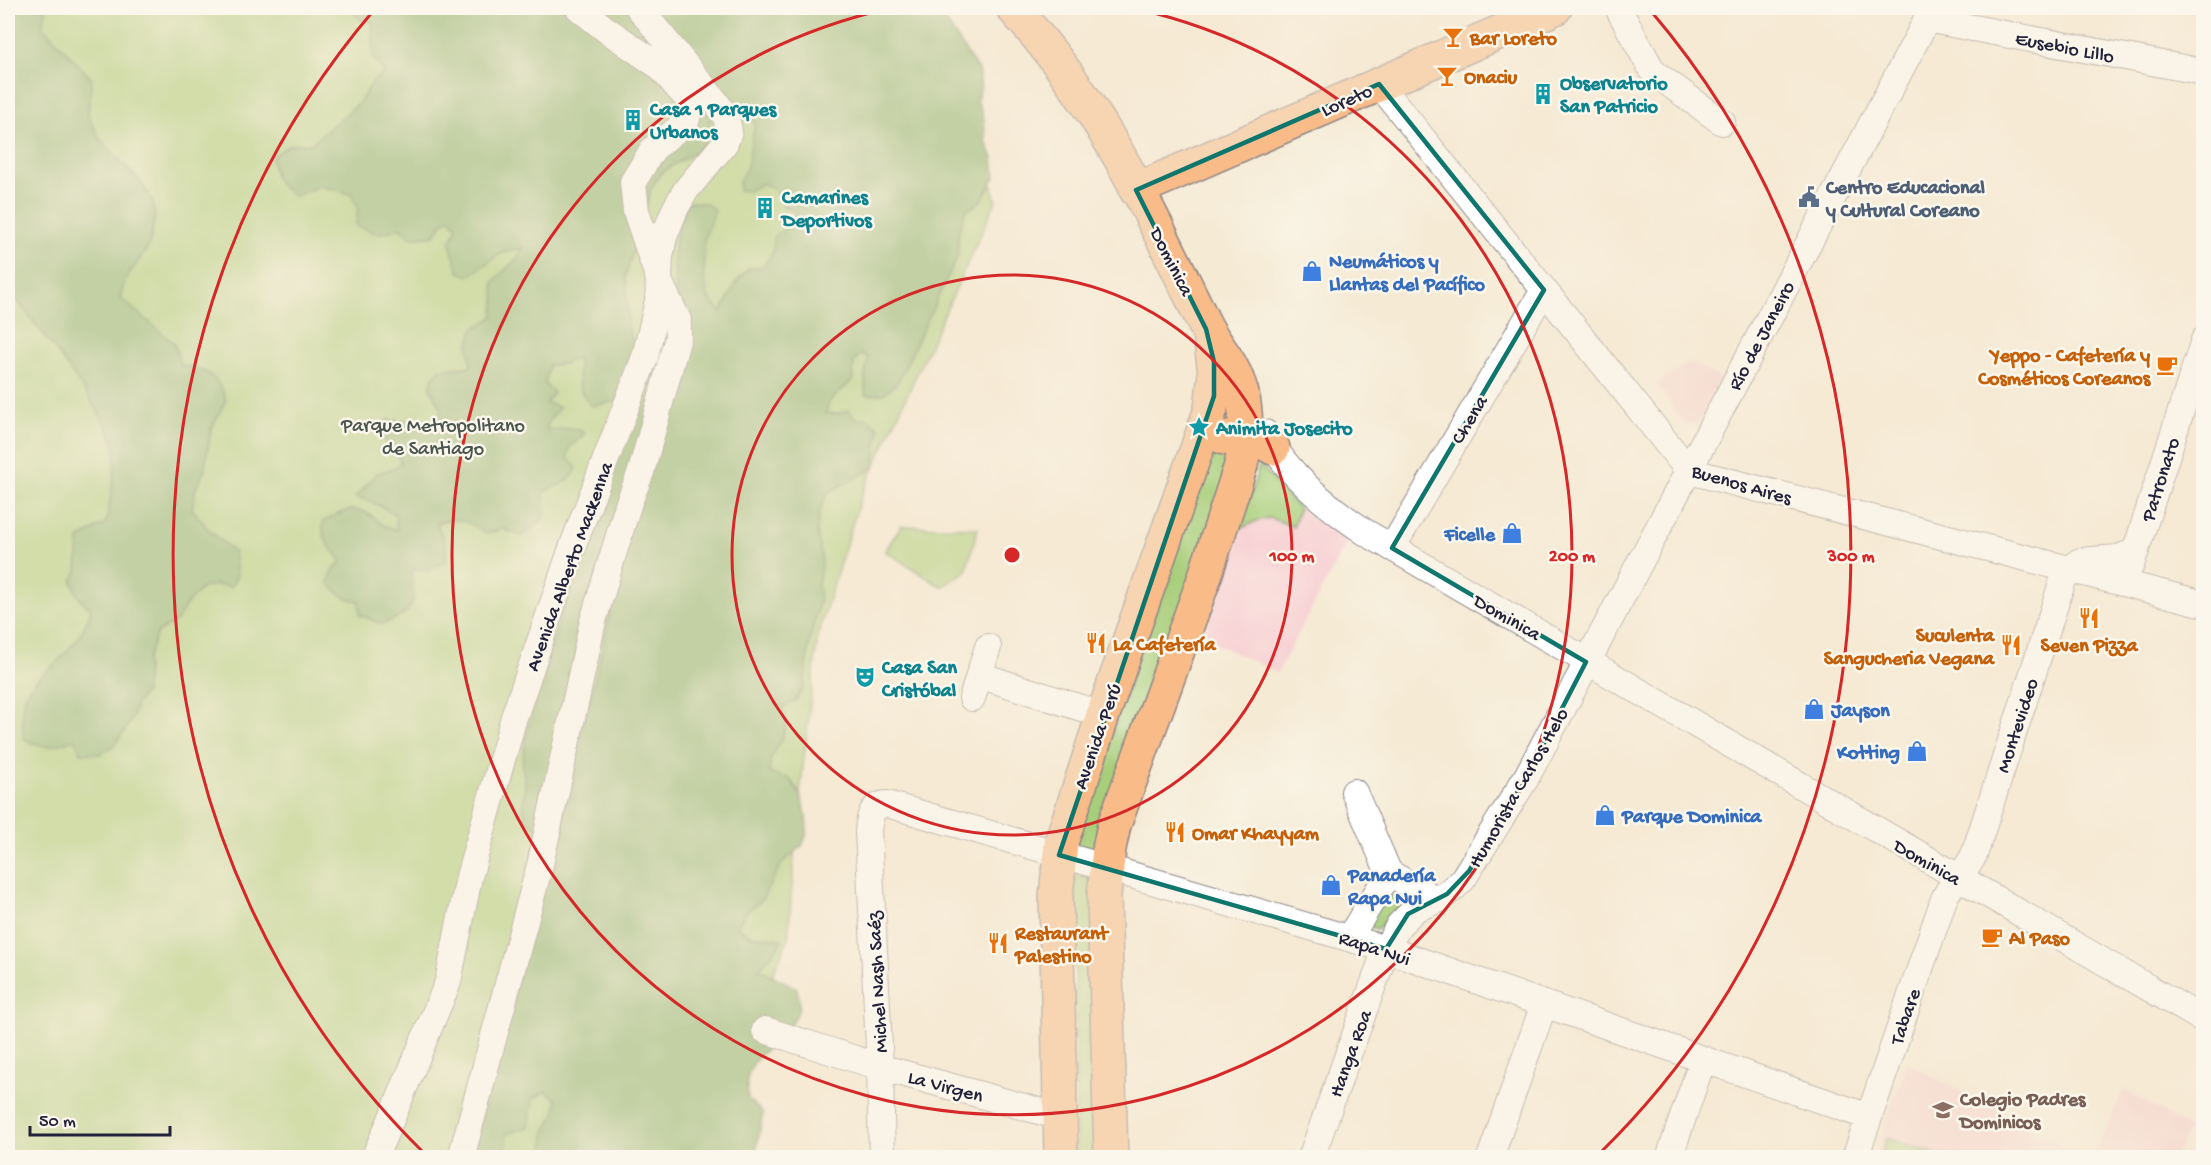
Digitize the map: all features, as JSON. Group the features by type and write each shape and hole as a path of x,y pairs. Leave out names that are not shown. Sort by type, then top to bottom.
{"main road":[{"name":"Dominica","path":"1013,8 1044,43 1080,93 1136,190 1206,329 1225,354 1240,385 1244,403 1259,442"},
{"name":"Loreto","path":"1136,190 1555,8"},
{"name":"Avenida Perú","path":"1061,1158 1056,897 1059,855 1069,816 1177,509 1214,396 1214,362 1206,329"},
{"path":"1191,462 1208,445 1218,440 1259,442"},
{"path":"1111,1158 1104,895 1106,868 1114,825 1203,582 1241,465 1259,442"}],"street":[{"path":"461,1158 540,865 593,621 629,502 641,472 678,337 678,320 660,283 636,211 633,182 653,149 686,122 691,103 659,66 579,8"},
{"name":"Avenida Alberto Mackenna","path":"374,1158 449,977 469,877 514,717 572,548 645,357 655,320 660,283 660,257 664,237 672,215 686,190 725,143 729,130 726,117 717,102 639,8"},
{"path":"1618,8 1653,72 1722,122"},
{"name":"Eusebio Lillo","path":"1929,13 2204,72"},
{"name":"Río de Janeiro","path":"1586,662 1689,471 1929,13"},
{"name":"Buenos Aires","path":"1379,84 1689,471 2204,604"},
{"name":"Chena","path":"1392,548 1544,290"},
{"name":"Patronato","path":"2126,584 2204,340"},
{"name":"Dominica","path":"1259,442 1326,504 1365,532 2204,1020"},
{"path":"2070,569 2080,561 2118,558 2136,551"},
{"name":"Montevideo","path":"1958,878 1974,855 2063,580 2070,569"},
{"path":"988,647 976,686 1103,716"},
{"name":"Humorista Carlos Helo","path":"1386,950 1408,914 1438,900 1455,887 1469,871 1526,778 1586,662"},
{"path":"1354,792 1389,873 1438,900"},
{"name":"Rapa Nui","path":"874,807 887,804 1349,938 1869,1117"},
{"name":"Michel Nash Saéz","path":"874,807 870,815 868,830 880,1067 882,1158"},
{"path":"1349,938 1389,873"},
{"name":"Tabare","path":"1855,1158 1944,899 1947,891 1958,878"},
{"name":"Hanga Roa","path":"1311,1158 1386,950"},
{"path":"1490,1158 1544,1004"},
{"name":"La Virgen","path":"765,1030 880,1067 1060,1117"},
{"path":"1669,1158 1703,1059"}],"highlighted area":[{"path":"1379,84 1544,290 1392,548 1586,662 1526,778 1469,871 1447,894 1408,914 1386,949 1059,855 1214,396 1214,362 1206,329 1136,190"}],"shaded area":[{"path":"1690,362 1721,378 1698,424 1683,423 1656,383"},
{"path":"1260,464 1297,507 1347,542 1277,673 1202,637 1242,525"},
{"name":"Colegio Padres Dominicos","path":"1907,1062 2084,1157 1873,1158"},
{"name":"Colegio Padres Dominicos","path":"2124,1089 2189,1128 2175,1157 2093,1157"}],"green space":[{"name":"Parque Metropolitano de Santiago","path":"8,8 801,8 977,136 996,201 861,496 818,634 796,829 788,939 746,1035 719,1157 8,1157"},
{"path":"8,8 47,8 42,26 92,79 88,114 99,138 141,183 152,199 155,216 149,246 125,280 120,298 174,343 181,365 197,368 215,379 226,400 211,430 204,472 196,488 192,509 209,530 234,552 237,575 231,587 216,585 202,588 186,605 177,621 157,633 147,660 146,691 136,704 126,729 113,746 101,754 81,753 75,739 54,746 44,746 24,739 23,734 23,707 27,692 73,645 85,626 91,610 78,596 72,581 77,571 79,539 106,523 114,477 115,450 101,416 86,393 8,290"},
{"path":"348,8 625,8 689,79 710,114 709,130 702,147 661,173 651,189 626,275 629,331 634,343 617,401 592,406 580,388 578,358 564,364 549,365 545,384 554,393 546,403 560,407 546,429 571,428 585,433 570,447 567,457 577,468 570,479 543,494 545,515 539,524 521,536 503,529 487,534 469,523 457,520 437,524 445,543 447,560 428,571 413,569 412,605 404,614 382,624 360,615 359,601 341,595 328,582 335,568 342,562 325,540 323,522 339,513 357,510 397,530 395,514 372,502 355,497 375,474 392,469 401,463 379,428 388,419 425,424 439,422 441,407 430,388 433,377 440,370 471,366 469,344 473,329 493,317 495,302 493,282 517,258 523,248 500,254 469,276 459,272 450,244 457,227 450,218 442,223 435,235 412,238 400,228 378,234 356,226 358,207 351,194 320,186 295,196 277,181 273,171 272,157 288,145 312,143 359,103 373,81 385,73 373,58 373,22 362,21"},
{"path":"652,8 937,8 978,70 981,87 977,99 984,119 986,142 993,158 995,177 981,201 965,212 958,234 958,255 898,382 884,394 865,395 868,357 861,354 854,362 853,380 829,402 826,413 837,414 848,410 857,419 866,418 879,428 874,468 827,493 819,513 817,531 822,561 818,585 820,600 810,638 804,687 796,700 782,708 787,722 781,741 771,758 769,773 790,779 800,794 806,814 807,833 802,846 782,863 761,901 747,911 737,927 750,935 783,939 759,969 797,988 799,1000 795,1018 788,1028 763,1052 750,1069 747,1080 748,1099 763,1113 755,1157 544,1157 545,1131 555,1114 557,1100 546,1091 533,1099 529,1127 506,1134 507,1146 499,1157 471,1158 592,691 618,578 676,287 675,244 682,214 687,202 705,203 715,210 704,240 704,278 708,297 721,312 736,283 749,268 763,267 773,252 774,237 792,223 796,211 784,207 775,190 763,183 748,191 739,190 739,181 747,167 755,123 730,99"},
{"path":"659,327 670,341 541,831 526,820 523,805 525,783 522,766 526,736 536,695 569,591 598,518"},
{"path":"1223,445 1240,445 1101,861 1072,851 1207,456"},
{"path":"1260,464 1299,509 1293,527 1266,518 1240,529"},
{"path":"901,526 978,528 966,571 942,587 885,551"},
{"path":"1075,872 1101,881 1105,1157 1076,1157"},
{"path":"1383,881 1414,894 1377,929 1367,926"},
{"path":"1886,1138 1942,1156 1880,1157"}],"place":[{"name":"Bar Loreto","path":"1453,37"},
{"name":"Onaciu","path":"1447,76"},
{"name":"Observatorio San Patricio","path":"1543,94"},
{"name":"Casa 1 Parques Urbanos","path":"633,120"},
{"name":"Centro Educacional y Cultural Coreano","path":"1809,197"},
{"name":"Camarines Deportivos","path":"765,208"},
{"name":"Neumáticos y Llantas del Pacífico","path":"1312,271"},
{"name":"Yeppo - Cafetería y Cosméticos Coreanos","path":"2167,365"},
{"name":"Animita Josecito","path":"1199,427"},
{"name":"Ficelle","path":"1512,533"},
{"name":"Seven Pizza","path":"2089,618"},
{"name":"La Cafetería","path":"1096,643"},
{"name":"Suculenta Sangucheria Vegana","path":"2011,645"},
{"name":"Casa San Cristóbal","path":"865,677"},
{"name":"Jayson","path":"1814,709"},
{"name":"Kotting","path":"1917,751"},
{"name":"Parque Dominica","path":"1605,815"},
{"name":"Omar Khayyam","path":"1175,832"},
{"name":"Panadería Rapa Nui","path":"1331,885"},
{"name":"Al Paso","path":"1992,937"},
{"name":"Restaurant Palestino","path":"998,943"},
{"name":"Colegio Padres Dominicos","path":"1943,1110"}]}
